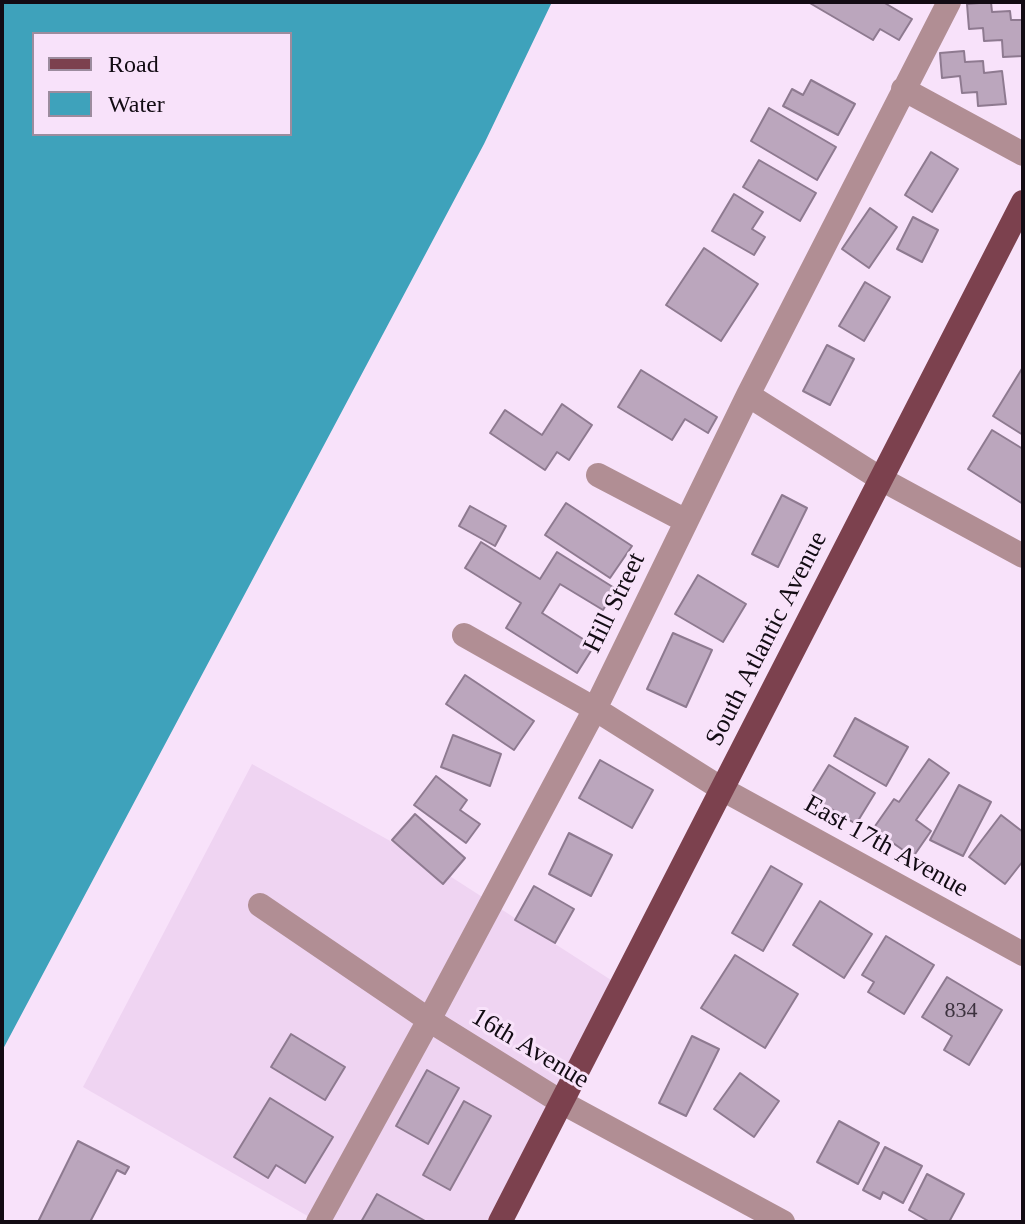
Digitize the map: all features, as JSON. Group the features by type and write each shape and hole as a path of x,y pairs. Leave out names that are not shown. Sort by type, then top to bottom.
{"main road":[{"name":"South Atlantic Avenue","path":"500,1222 1023,202"}],"street":[{"name":"Hill Street","path":"318,1222 595,709 748,395 949,2"},
{"path":"903,89 1023,154"},
{"path":"748,395 881,479 1023,556"},
{"path":"598,475 686,521"},
{"name":"East 17th Avenue","path":"464,635 595,709 722,789 1023,954"},
{"name":"16th Avenue","path":"260,905 429,1020 561,1102 783,1222"}],"shaded area":[{"path":"252,764 428,862 611,980 487,1222 318,1222 83,1087"}],"water":[{"path":"2,2 552,2 484,144 2,1051"}],"building":[{"path":"808,2 883,2 912,19 899,40 880,29 873,40"},
{"path":"991,2 992,12 1010,11 1011,20 1023,20 1023,56 1003,57 1002,40 984,41 983,28 969,29 967,4"},
{"path":"964,51 965,62 983,61 984,73 1002,71 1006,104 978,106 977,92 962,93 960,76 942,78 940,53"},
{"path":"811,80 855,104 838,135 783,106 792,89 803,95"},
{"path":"769,108 836,147 817,180 751,141"},
{"path":"931,152 958,169 932,212 905,195"},
{"path":"759,160 816,193 800,221 743,187"},
{"path":"734,194 763,212 752,229 765,237 754,255 712,231"},
{"path":"870,208 897,227 869,268 842,249"},
{"path":"913,217 938,230 922,262 897,249"},
{"path":"704,248 758,284 721,341 666,305"},
{"path":"865,282 890,297 864,341 839,326"},
{"path":"827,345 854,359 830,405 803,391"},
{"path":"1023,367 1023,435 993,416"},
{"path":"641,370 717,417 708,433 685,419 672,440 618,407"},
{"path":"562,404 592,425 569,460 557,452 545,470 490,433 505,410 542,435"},
{"path":"992,430 1023,449 1023,504 968,469"},
{"path":"782,495 807,508 778,567 752,554"},
{"path":"566,503 632,546 610,578 545,535"},
{"path":"470,506 506,526 495,546 459,526"},
{"path":"481,542 540,579 557,552 616,589 603,610 560,584 542,613 594,646 577,673 506,628 521,603 465,568"},
{"path":"698,575 746,604 723,642 675,614"},
{"path":"673,633 712,650 686,707 647,689"},
{"path":"465,675 534,721 514,750 446,704"},
{"path":"855,718 908,747 886,786 834,756"},
{"path":"453,735 501,754 490,786 441,767"},
{"path":"929,759 949,773 916,820 931,831 913,857 873,829 894,799 899,802"},
{"path":"600,760 653,790 632,828 579,798"},
{"path":"829,765 875,793 856,824 810,796"},
{"path":"436,776 467,800 460,810 480,824 466,843 414,805"},
{"path":"959,785 991,802 963,856 930,840"},
{"path":"415,814 465,858 443,884 392,840"},
{"path":"1001,815 1023,832 1023,861 1005,884 969,857"},
{"path":"569,833 612,855 591,896 549,874"},
{"path":"771,866 802,884 763,951 732,933"},
{"path":"534,886 574,909 555,943 515,920"},
{"path":"820,901 872,934 844,978 793,945"},
{"path":"886,936 934,965 904,1014 868,992 874,982 862,975"},
{"path":"735,955 798,994 765,1048 701,1008"},
{"path":"947,977 1002,1010 969,1065 944,1050 952,1036 922,1017"},
{"path":"291,1034 345,1067 325,1100 271,1067"},
{"path":"692,1036 719,1049 686,1116 659,1103"},
{"path":"427,1070 459,1088 428,1144 396,1126"},
{"path":"740,1073 779,1101 754,1137 714,1109"},
{"path":"270,1098 333,1137 305,1183 276,1165 268,1178 234,1157"},
{"path":"464,1101 491,1116 450,1190 423,1175"},
{"path":"839,1121 879,1143 858,1184 817,1162"},
{"path":"78,1141 129,1167 125,1174 117,1170 90,1222 38,1222"},
{"path":"885,1147 922,1166 903,1203 883,1192 880,1199 863,1190"},
{"path":"927,1174 964,1194 949,1222 930,1222 909,1210"},
{"path":"377,1194 427,1222 361,1222"}]}
